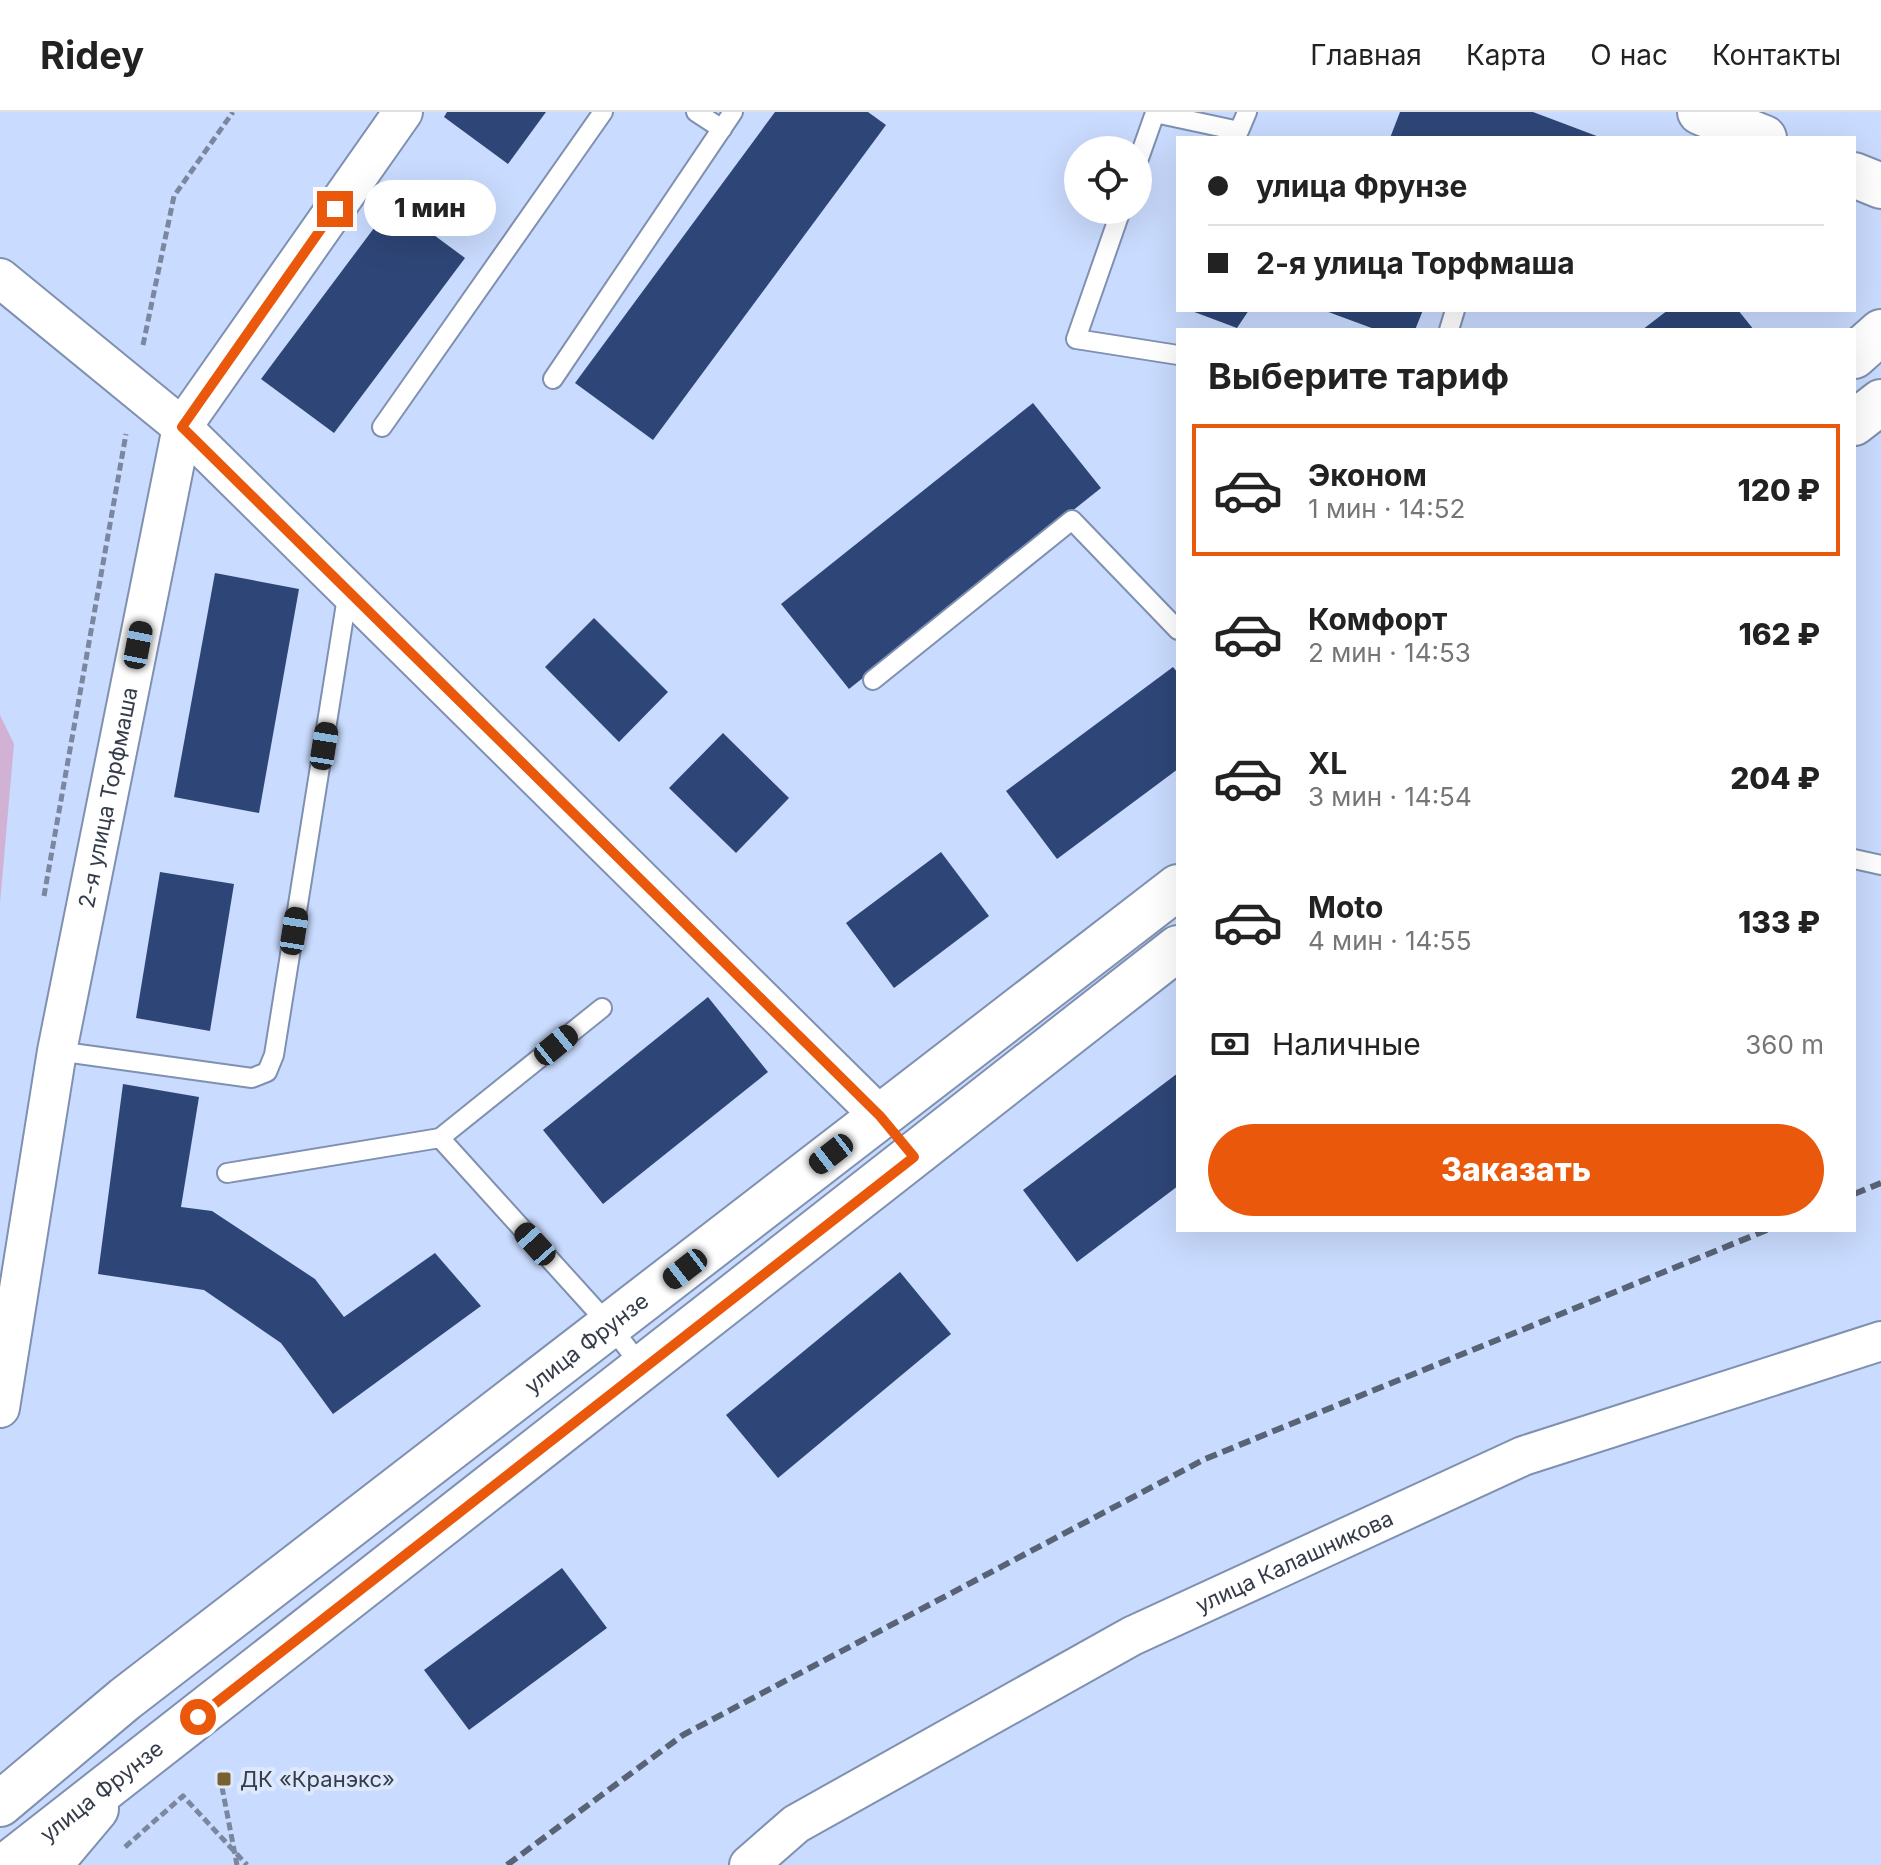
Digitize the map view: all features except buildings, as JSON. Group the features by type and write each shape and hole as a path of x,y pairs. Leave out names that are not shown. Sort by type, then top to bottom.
{"main road":[{"path":"1700,112 1759,136"},
{"path":"1856,176 1881,186"},
{"path":"1856,354 1881,332"},
{"path":"1856,421 1881,402"},
{"name":"улица Фрунзе","path":"0,1804 108,1713 1176,889"},
{"name":"улица Фрунзе","path":"7,1865 78,1806 148,1756 1176,950"},
{"path":"880,1116 914,1157"},
{"path":"0,1812 108,1713"},
{"path":"49,1865 148,1756"}],"street":[{"name":"2-я улица Торфмаша","path":"0,1408 57,1051 182,427 403,112"},
{"path":"0,278 182,427 880,1116"},
{"name":"улица Калашникова","path":"749,1865 796,1824 1161,1623 1523,1456 1881,1341"}],"lane":[{"path":"382,427 603,112"},
{"path":"696,112 722,129"},
{"path":"553,379 733,112"},
{"path":"1146,136 1153,113 1239,131 1247,112"},
{"path":"1116,224 1076,339 1176,355"},
{"path":"873,680 1072,520 1176,628"},
{"path":"57,1051 252,1078 267,1072 277,1040 348,591"},
{"path":"1856,859 1881,865"},
{"path":"227,1173 440,1138 602,1008"},
{"path":"440,1138 611,1327 643,1368"}],"path":[{"path":"42,906 135,388 174,196 233,112"},
{"path":"222,1787 237,1865"},
{"path":"118,1853 183,1796 247,1865"}],"shaded area":[{"path":"0,715 14,744 0,903"}],"railway":[{"path":"1856,1193 1881,1183"},
{"path":"507,1865 683,1735 1205,1459 1762,1232"}],"place":[{"name":"ДК «Кранэкс»","path":"224,1779"}],"route":[{"path":"198,1717 914,1157 880,1116 182,427 335,209"}]}
